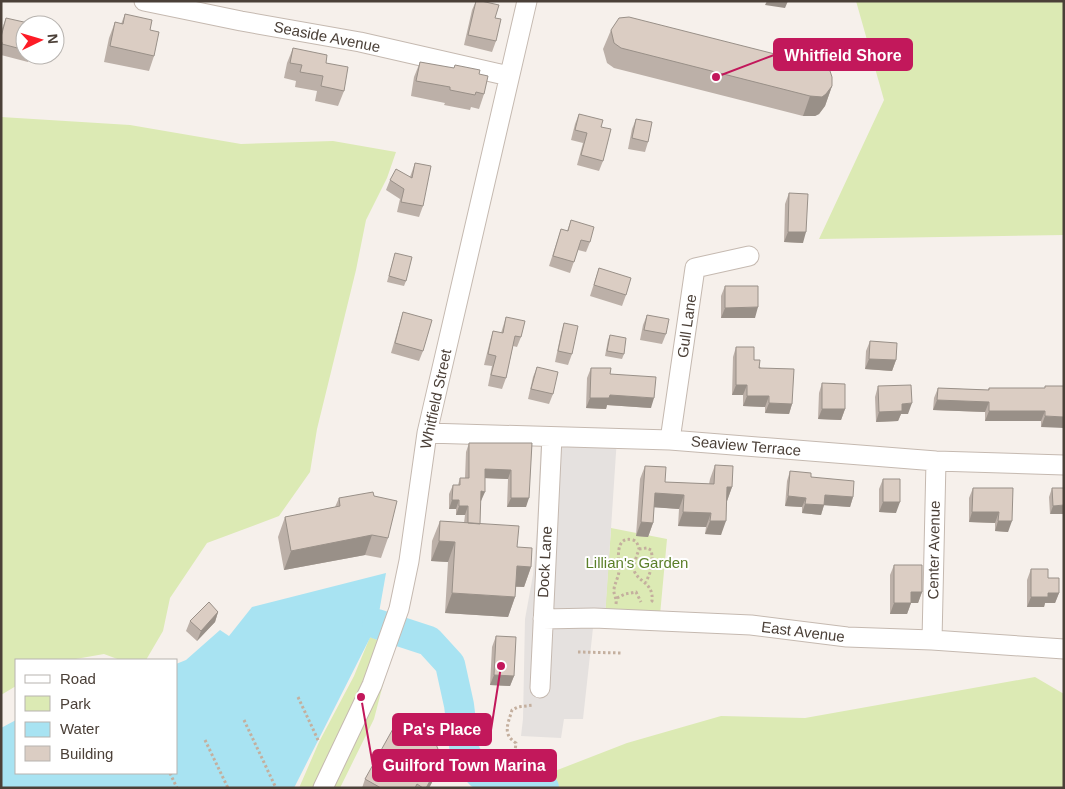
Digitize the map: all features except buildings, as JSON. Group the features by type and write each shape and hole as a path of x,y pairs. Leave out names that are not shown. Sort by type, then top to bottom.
{"street":[{"name":"Seaside Avenue","path":"144,1 241,21 360,42 509,76"},
{"name":"Whitfield Street","path":"323,788 372,685 399,609 409,561 427,433 527,1"},
{"name":"Gull Lane","path":"670,440 695,268 750,256"},
{"name":"Seaview Terrace","path":"427,433 670,440 936,461 1064,465"},
{"name":"Dock Lane","path":"540,696 542,618 552,437"},
{"name":"Center Avenue","path":"932,640 936,461"},
{"name":"East Avenue","path":"542,618 594,618 751,625 847,637 932,640 1064,649"}],"path":[{"path":"633,540 640,549 633,567 638,578 646,582 653,596 652,601 645,606 636,592 625,594 619,598 614,594 619,573 619,548 622,542 633,540"},
{"path":"640,549 647,548 651,550 652,555 652,566 646,582"},
{"path":"578,652 621,653"},
{"path":"513,768 516,743 507,734 512,710 540,696"},
{"path":"298,698 319,742"},
{"path":"244,720 276,788"},
{"path":"205,740 228,788"},
{"path":"171,774 178,788"}],"green space":[{"path":"856,1 1064,1 1064,235 819,239 884,100"},
{"path":"1,117 130,125 241,144 333,141 396,152 387,178 366,220 356,270 317,429 310,472 279,516 207,543 170,598 163,631 147,659 117,659 104,654 76,659 15,659 15,687 1,695"},
{"name":"Lillian's Garden","path":"611,528 667,539 660,615 605,612"},
{"path":"370,637 393,646 374,719 340,788 299,788 319,742 354,676"},
{"path":"1035,677 1064,694 1064,788 511,788 627,743 721,716 805,718"}],"shaded area":[{"path":"541,436 617,438 605,619 594,619 583,719 564,719 561,738 521,736 525,619 533,575"}],"water":[{"path":"386,573 377,624 294,788 1,788 1,728 15,721 15,774 178,774 178,663 186,660 220,630 229,636 252,607"}],"waterway":[{"path":"377,624 429,641 450,664 459,705 465,753 480,774 514,785 544,788"}],"place":[{"name":"Whitfield Shore","path":"716,77"},
{"name":"Pa's Place","path":"501,666"},
{"name":"Guilford Town Marina","path":"361,697"}]}
